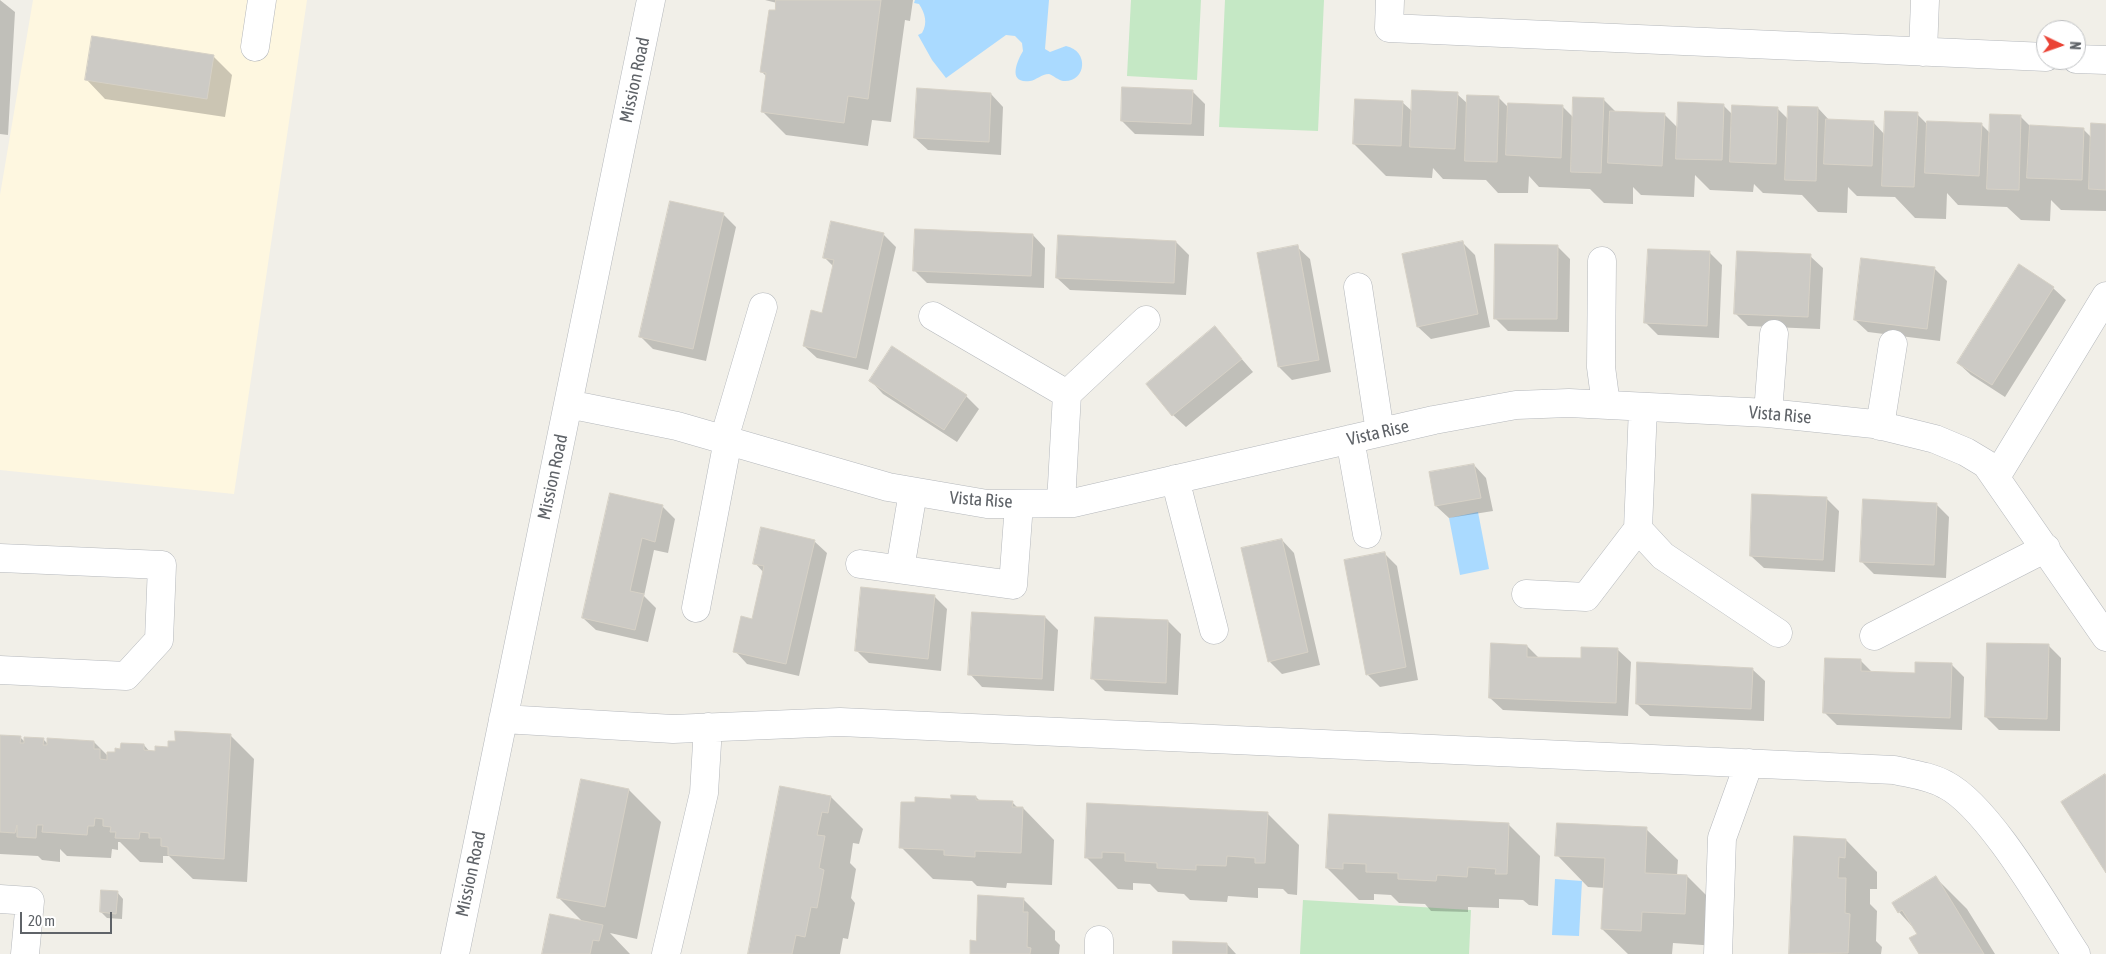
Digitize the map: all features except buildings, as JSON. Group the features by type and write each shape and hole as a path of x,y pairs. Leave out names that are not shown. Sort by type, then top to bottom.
{"street":[{"path":"255,47 262,0"},
{"name":"Mission Road","path":"455,954 652,0"},
{"path":"1390,0 1389,28 2036,57"},
{"path":"1923,52 1925,0"},
{"path":"2086,59 2106,60"},
{"path":"1602,261 1601,368 1606,405"},
{"path":"1358,287 1380,432"},
{"path":"1996,477 2106,296"},
{"path":"696,608 726,440 762,307"},
{"path":"933,316 1067,394"},
{"path":"1061,503 1067,394 1146,320"},
{"path":"1768,413 1774,334"},
{"path":"1880,426 1892,344"},
{"name":"Vista Rise","path":"568,404 677,426 888,487 987,504 1074,503 1380,432 1516,405 1569,403 1768,413 1880,426 1935,439 1966,452 1986,464 2106,637"},
{"path":"1526,594 1586,597 1638,528 1643,407"},
{"path":"1350,439 1367,534"},
{"path":"1175,479 1214,630"},
{"path":"900,570 913,492"},
{"path":"860,564 1013,585 1018,504"},
{"path":"1638,528 1663,556 1778,633"},
{"path":"1874,636 2046,548"},
{"path":"0,558 162,565 158,640 126,676 0,670"},
{"path":"503,719 673,729 840,722 1894,770 1927,777 1947,785 1967,800 1996,834 2076,954"},
{"path":"666,954 704,793 708,727"},
{"path":"1718,954 1722,838 1750,763"},
{"path":"0,899 30,901 26,954"}],"shaded area":[{"path":"33,0 307,0 234,494 0,470 0,195"}],"green space":[{"path":"1131,0 1201,0 1197,80 1127,76"},
{"path":"1225,0 1324,0 1318,131 1219,127"},
{"path":"1303,900 1471,910 1469,954 1300,954"}],"water":[{"path":"915,0 1049,0 1045,49 1050,52 1066,46 1074,49 1082,60 1080,72 1077,77 1063,81 1049,74 1030,81 1018,79 1016,71 1018,60 1023,51 1022,43 1015,36 1006,35 946,78 932,60 918,35 924,29 925,18 919,4 914,3"},
{"path":"1478,512 1489,569 1460,575 1449,518"},
{"path":"1555,879 1582,881 1579,936 1552,935"}]}
